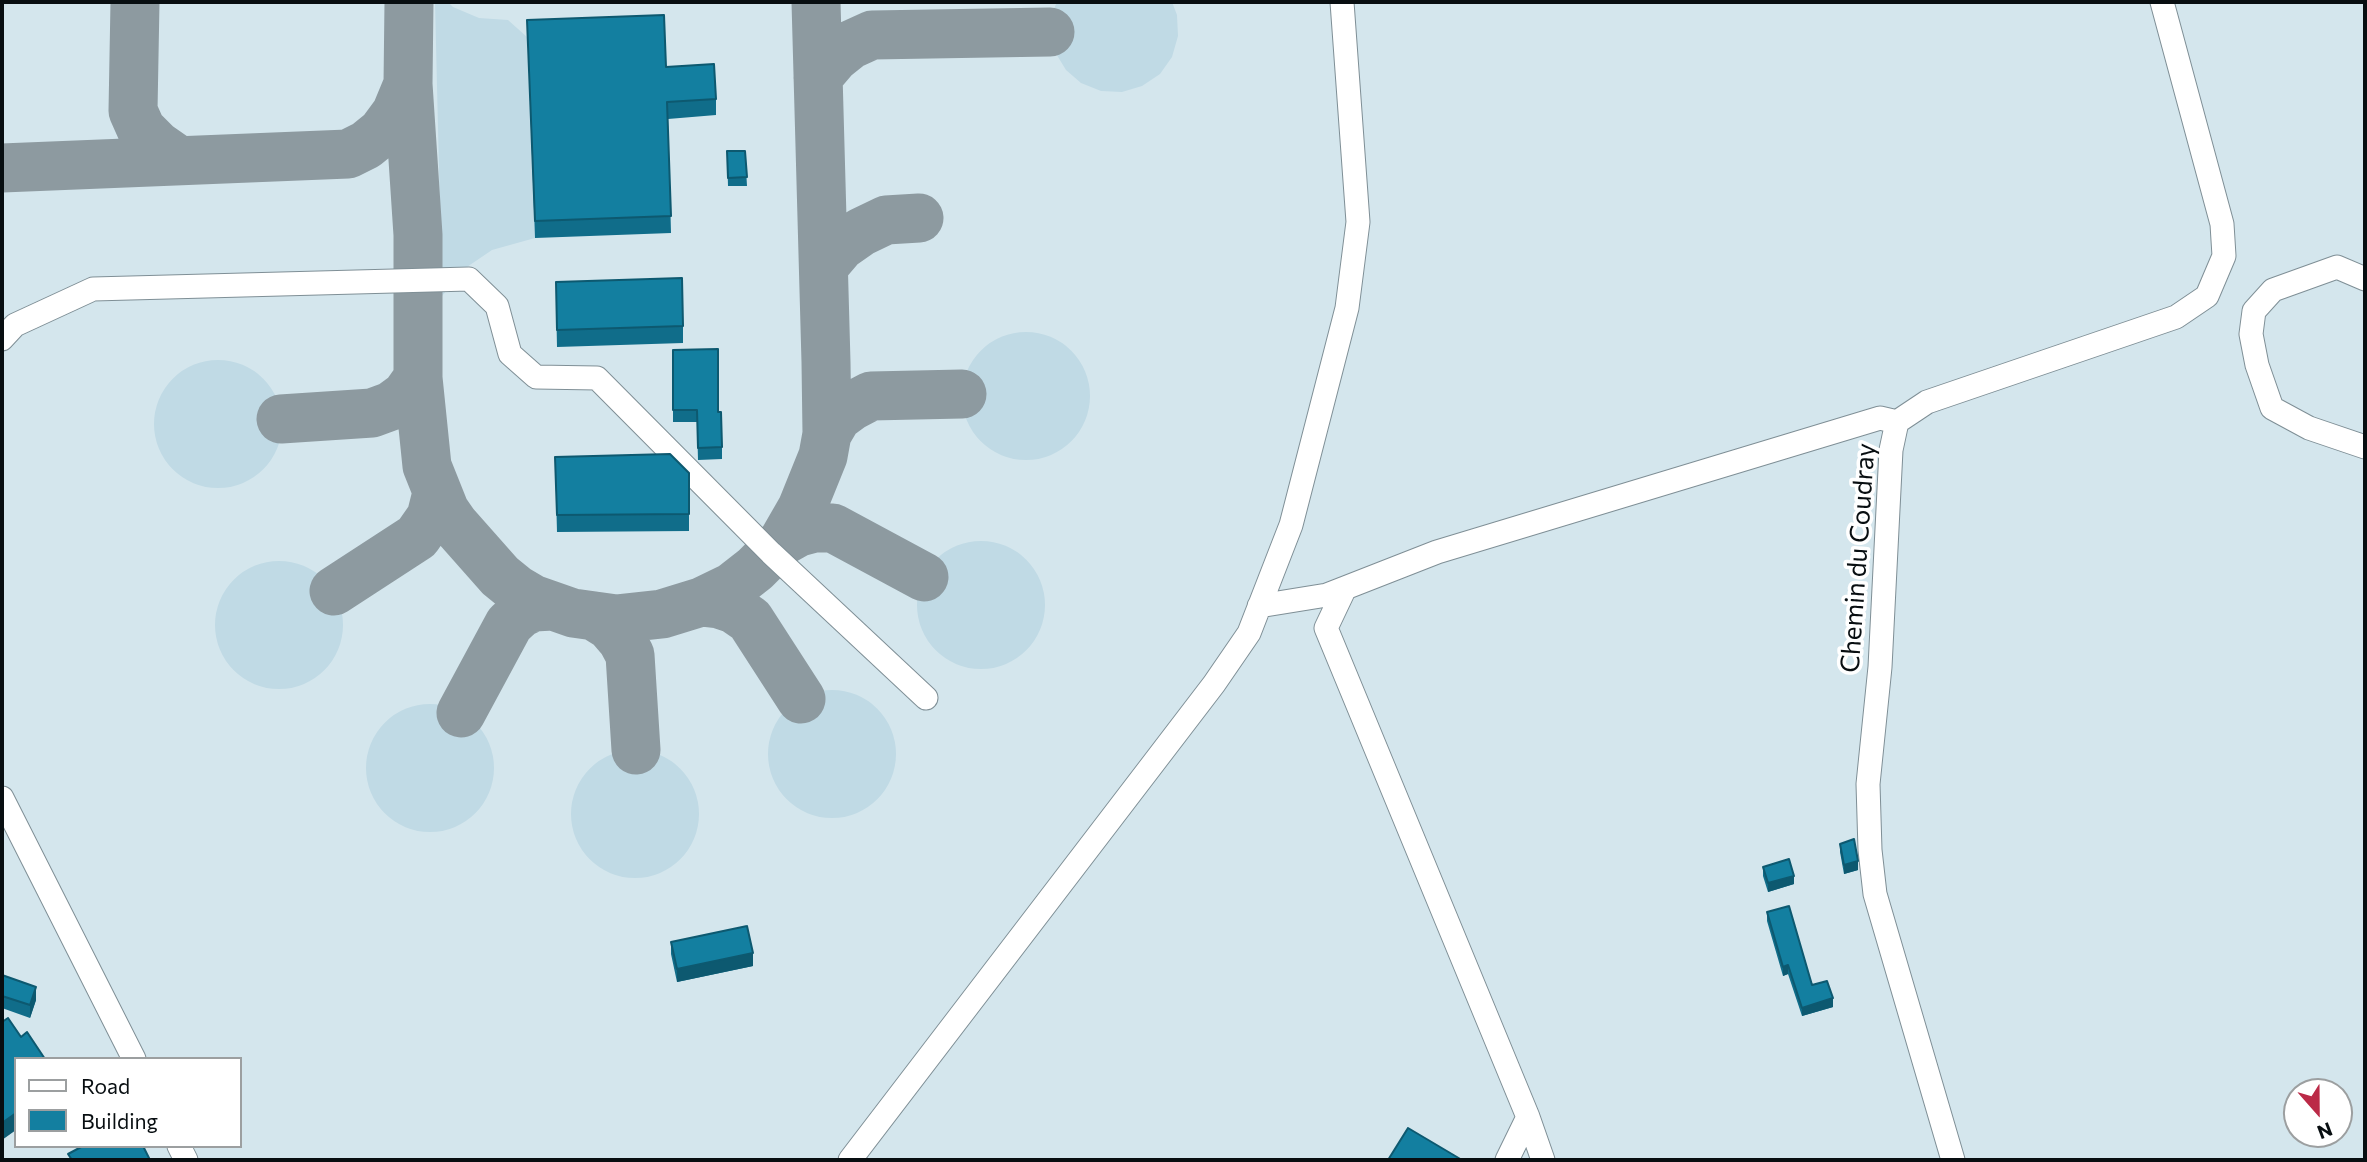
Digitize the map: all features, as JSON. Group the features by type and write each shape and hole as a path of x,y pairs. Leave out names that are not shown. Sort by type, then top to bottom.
{"street":[{"path":"850,1160 1214,684 1249,633 1291,525 1347,308 1358,222 1342,2"},
{"name":"Chemin du Coudray","path":"1953,1160 1875,894 1870,850 1868,784 1880,667 1891,450 1897,422 1927,402 2176,317 2207,296 2224,256 2222,224 2162,2"},
{"path":"2365,279 2337,267 2273,290 2254,311 2251,334 2257,365 2272,408 2309,428 2365,447"},
{"path":"2,339 15,325 93,289 469,279 497,306 510,354 536,377 597,378 771,553 926,698"},
{"path":"1259,606 1327,595 1437,552 1880,418 1897,422"},
{"path":"1345,588 1326,628 1528,1117 1543,1160"},
{"path":"2,799 133,1057"},
{"path":"1507,1160 1528,1117"}],"shaded area":[{"path":"435,2 448,2 453,7 479,18 508,20 527,37 535,238 492,250 464,269 442,296"},
{"path":"1057,2 1172,2 1177,15 1178,36 1172,57 1160,74 1142,86 1122,92 1101,91 1081,83 1066,70 1055,52 1050,32"},
{"path":"1026,332 1050,337 1071,351 1085,372 1090,396 1085,420 1071,441 1050,455 1026,460 1002,455 981,441 967,420 962,396 967,372 981,351 1002,337"},
{"path":"218,360 242,365 263,379 277,400 282,424 277,448 263,469 242,483 218,488 194,483 173,469 159,448 154,424 159,400 173,379 194,365"},
{"path":"981,541 1005,546 1026,560 1040,581 1045,605 1040,629 1026,650 1005,664 981,669 957,664 936,650 922,629 917,605 922,581 936,560 957,546"},
{"path":"279,561 303,566 324,580 338,601 343,625 338,649 324,670 303,684 279,689 255,684 234,670 220,649 215,625 220,601 234,580 255,566"},
{"path":"832,690 856,695 877,709 891,730 896,754 891,778 877,799 856,813 832,818 808,813 787,799 773,778 768,754 773,730 787,709 808,695"},
{"path":"430,704 454,709 475,723 489,744 494,768 489,792 475,813 454,827 430,832 406,827 385,813 371,792 366,768 371,744 385,723 406,709"},
{"path":"635,750 659,755 680,769 694,790 699,814 694,838 680,859 659,873 635,878 611,873 590,859 576,838 571,814 576,790 590,769 611,755"}],"building":[{"path":"664,15 666,67 714,64 716,99 667,102 671,216 535,221 527,20"},
{"path":"727,151 745,151 747,177 728,178"},
{"path":"682,278 683,326 557,330 556,282"},
{"path":"718,349 718,412 721,412 722,447 698,448 697,410 673,410 673,350"},
{"path":"670,454 689,473 689,514 557,515 555,457"},
{"path":"1854,839 1858,861 1844,865 1840,844"},
{"path":"1789,859 1794,876 1768,883 1763,867"},
{"path":"1789,906 1812,985 1827,981 1833,998 1802,1008 1788,965 1783,967 1767,912"},
{"path":"747,926 753,953 677,969 671,942"},
{"path":"2,975 36,987 30,1005 2,996"},
{"path":"8,1018 21,1037 27,1032 44,1057 14,1057 14,1114 2,1123 2,1022"},
{"path":"1408,1128 1462,1160 1388,1160"},
{"path":"79,1148 144,1148 150,1160 72,1160 68,1154"}],"taxiway":[{"path":"135,2 133,111 141,129 157,145 180,161"},
{"path":"409,2 408,84 418,235 418,378 427,466 445,511 454,524 500,576 516,589 533,599 573,613 616,619 662,614 701,602 732,587 755,569 783,541 802,508 823,456 827,434 826,362 816,2"},
{"path":"818,77 835,57 850,45 872,35 1050,32"},
{"path":"2,168 348,154 366,145 382,132 396,113 408,84"},
{"path":"824,266 841,246 861,232 886,220 919,218"},
{"path":"281,419 372,413 391,406 406,395 418,378"},
{"path":"827,434 837,417 871,396 962,394"},
{"path":"334,591 417,537 431,517 437,493"},
{"path":"783,541 799,532 814,528 833,528 924,577"},
{"path":"701,602 734,609 750,620 801,699"},
{"path":"461,713 509,624 521,613 534,607 553,606"},
{"path":"594,616 610,626 630,655 636,750"}]}
